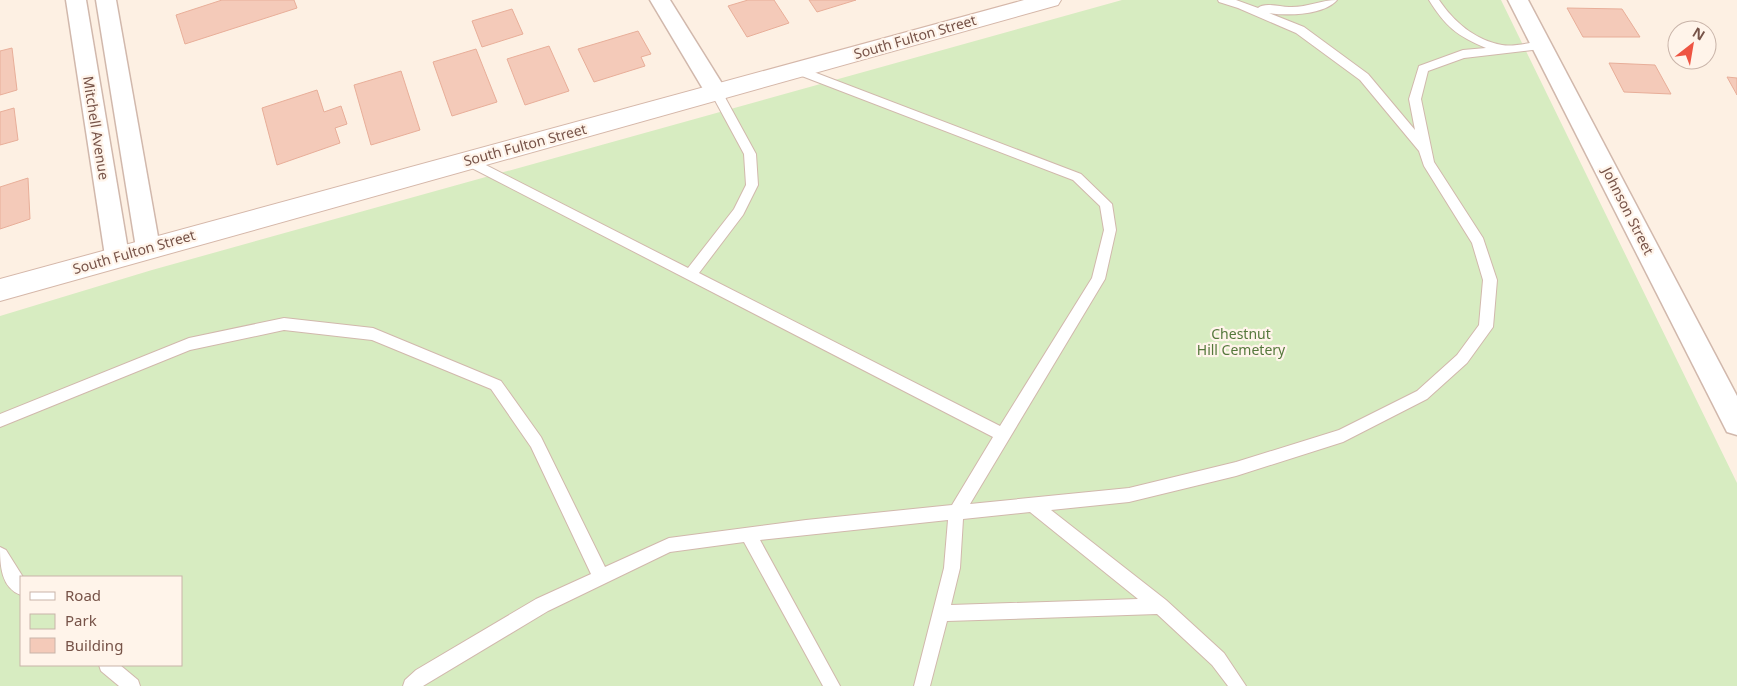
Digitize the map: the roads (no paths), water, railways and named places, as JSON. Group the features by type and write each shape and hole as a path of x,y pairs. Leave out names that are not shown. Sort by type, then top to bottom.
{"street":[{"name":"Mitchell Avenue","path":"76,0 117,256"},
{"path":"106,0 148,248"},
{"path":"660,0 717,93"},
{"name":"South Fulton Street","path":"0,290 117,256 717,93 1050,0"},
{"name":"Johnson Street","path":"1518,0 1737,423"}],"lane":[{"path":"1223,0 1290,12 1317,8 1332,0"},
{"path":"1434,0 1444,18 1460,33 1501,50"},
{"path":"1242,4 1300,30 1364,77 1425,149"},
{"path":"411,686 422,676 542,605 669,545 748,534 1129,495 1236,470 1343,435 1422,395 1462,359 1486,328 1490,280 1478,242 1428,162 1415,99 1423,70 1463,54 1541,45"},
{"path":"798,70 1077,177 1106,204 1110,230 1098,279 956,512 952,568 922,686"},
{"path":"690,275 738,212 752,184 750,154 717,93"},
{"path":"468,161 1003,435"},
{"path":"0,421 189,344 284,324 373,334 496,386 536,442 601,578"},
{"path":"1032,504 1160,606 1218,659 1238,686"},
{"path":"748,534 832,686"},
{"path":"0,555 13,578 20,586"},
{"path":"940,613 1160,606"},
{"path":"108,666 132,686"}],"park label":[{"name":"Chestnut Hill Cemetery","path":"1241,342"}]}
